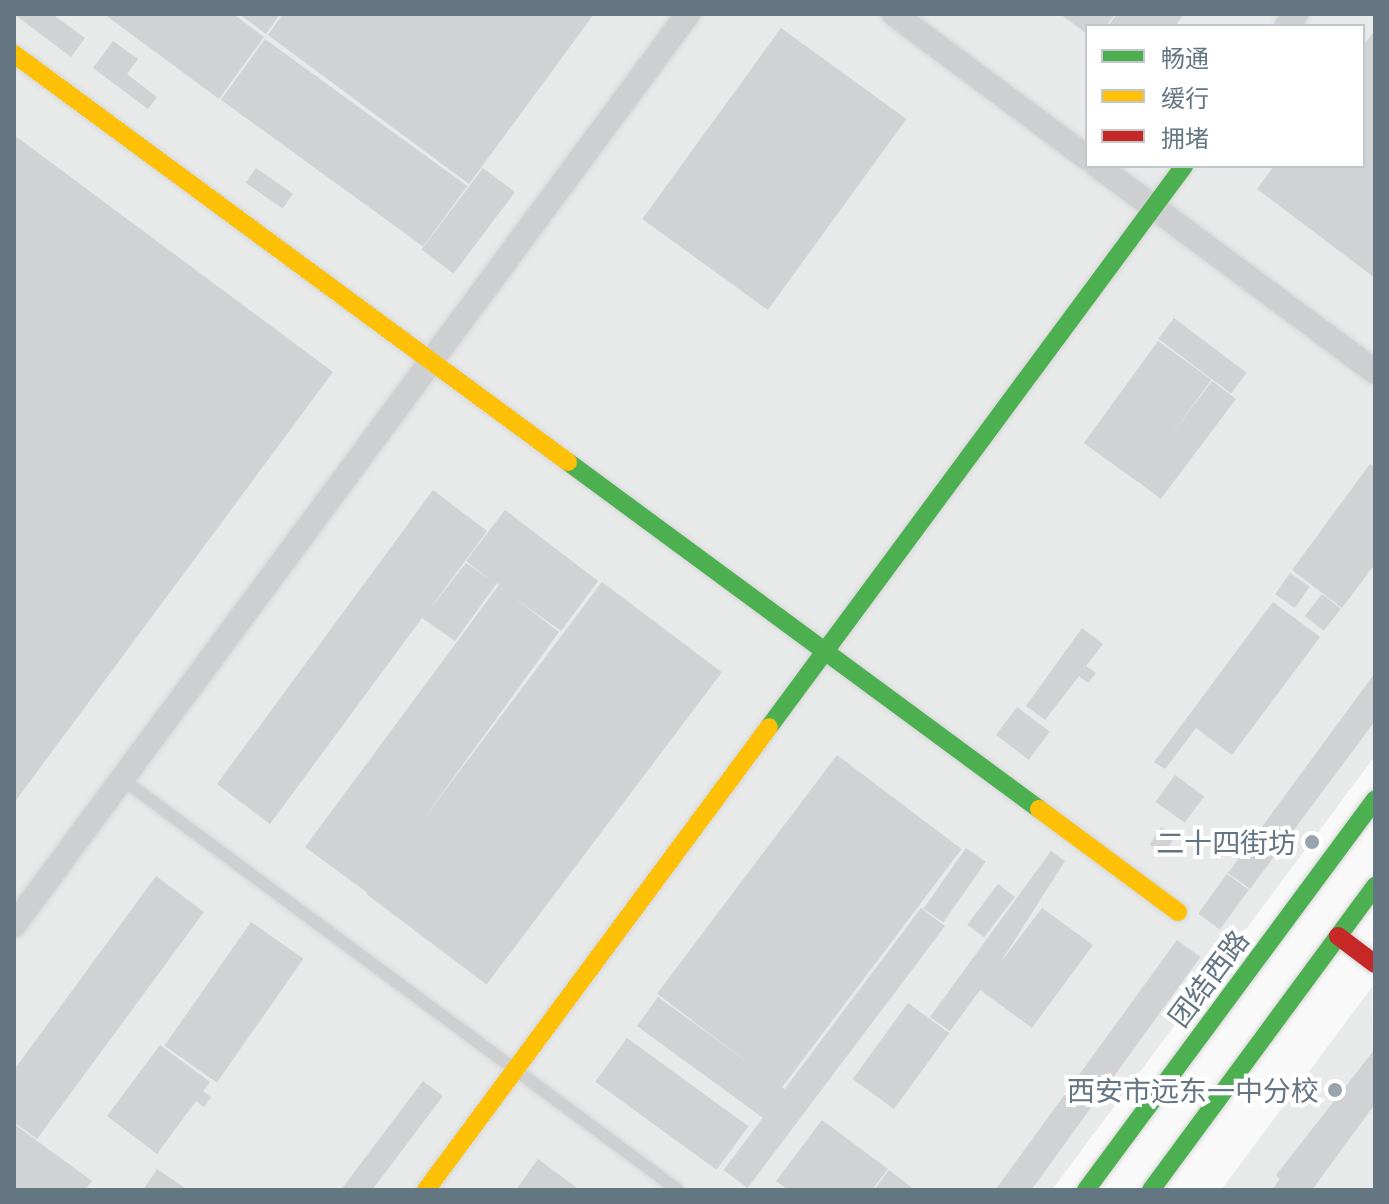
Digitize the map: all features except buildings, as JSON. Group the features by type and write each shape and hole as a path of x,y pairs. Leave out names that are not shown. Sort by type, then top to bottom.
{"street":[{"path":"14,925 688,14"},
{"path":"894,14 1085,157"},
{"path":"14,54 1178,912"},
{"path":"1101,168 1375,372"},
{"path":"426,1190 822,649 1183,168"},
{"name":"团结西路","path":"1086,1190 1375,799"},
{"path":"1151,1190 1375,886"},
{"path":"1338,936 1375,964"}],"lane":[{"path":"122,779 678,1190"}],"shaded area":[{"path":"14,14 1375,14 1375,756 1052,1190 14,1190"},
{"name":"西安市远东一中分校","path":"1372,987 1375,1190 1221,1190"}],"traffic: fast":[{"path":"769,727 1183,168"},
{"path":"568,462 1039,809"},
{"path":"1086,1190 1375,799"},
{"path":"1151,1190 1375,886"}],"traffic: slow":[{"path":"14,54 568,462"},
{"path":"426,1190 769,727"},
{"path":"1039,809 1178,912"}],"traffic: jam":[{"path":"1338,936 1375,964"}],"place":[{"name":"二十四街坊","path":"1312,842"},
{"name":"西安市远东一中分校","path":"1335,1090"}]}
